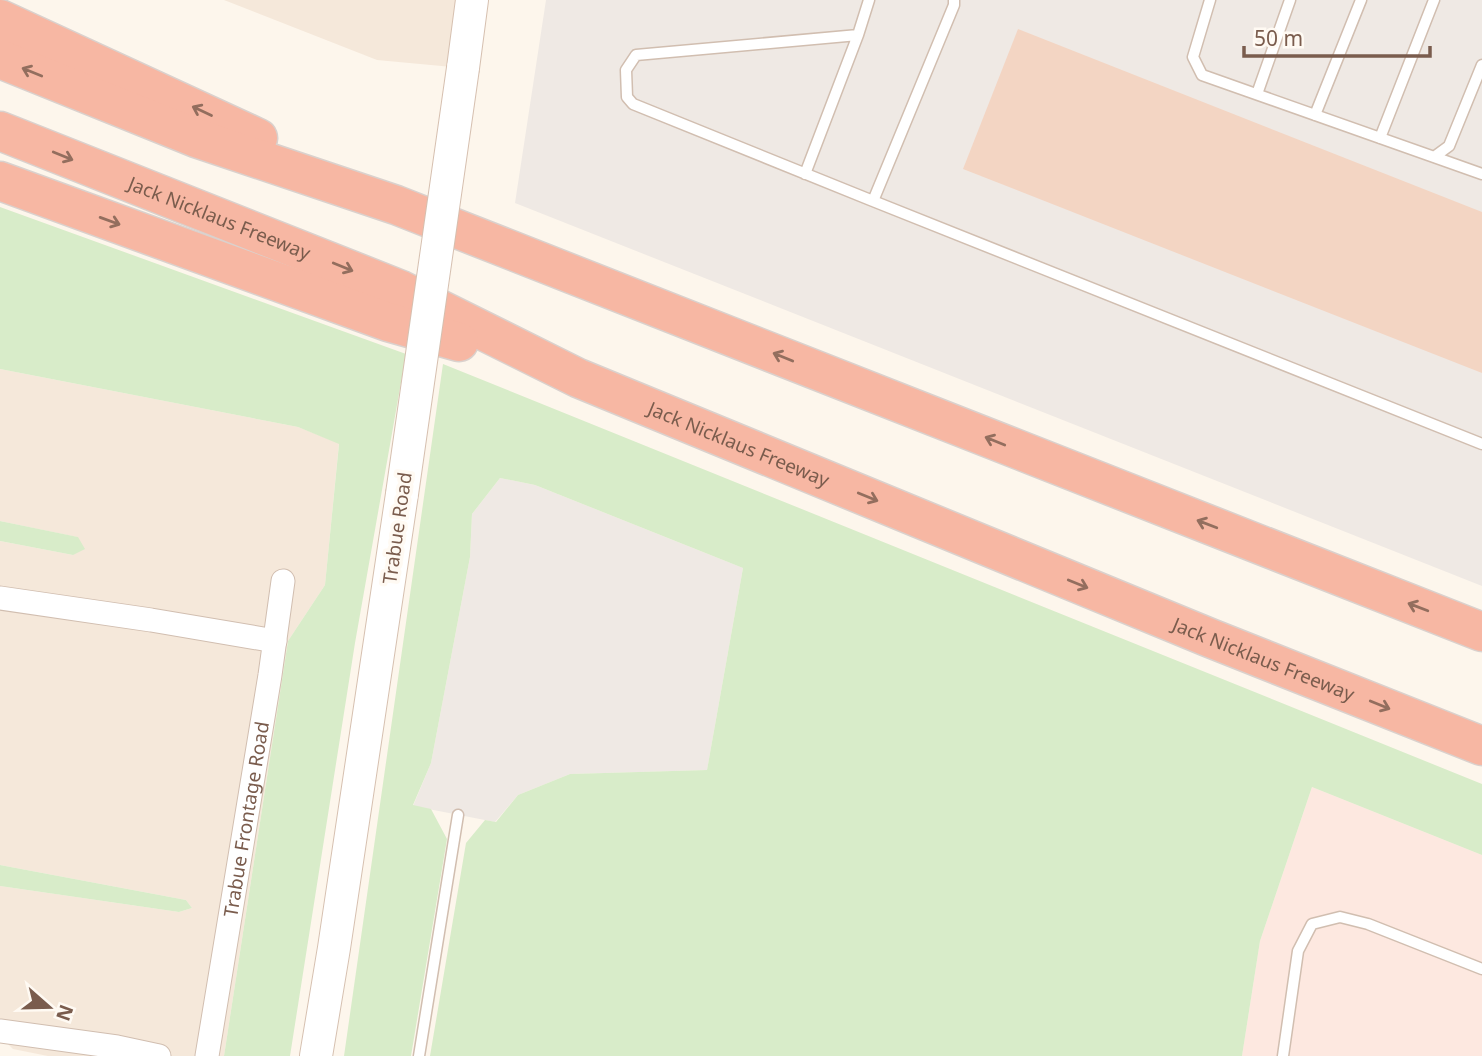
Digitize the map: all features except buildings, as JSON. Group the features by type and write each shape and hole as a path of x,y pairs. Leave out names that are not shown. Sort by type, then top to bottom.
{"highway":[{"path":"0,19 210,114 396,205"},
{"path":"0,60 196,138 396,205 1482,632"},
{"name":"Jack Nicklaus Freeway","path":"0,131 401,290 578,378 1210,638 1482,746"},
{"path":"0,181 388,321 578,378"}],"main road":[{"name":"Trabue Road","path":"316,1056 402,494 472,0"}],"street":[{"name":"Trabue Frontage Road","path":"207,1056 283,581"},
{"path":"0,598 275,641"},
{"path":"0,1031 117,1047 159,1056"}],"lane":[{"path":"805,174 869,0"},
{"path":"873,201 954,0"},
{"path":"1210,0 1194,57 1202,75 1482,174"},
{"path":"1257,94 1290,0"},
{"path":"1315,115 1361,0"},
{"path":"1380,138 1434,0"},
{"path":"858,35 636,55 626,70 627,97 633,104 805,174 1482,444"},
{"path":"1434,158 1449,146 1482,65"},
{"path":"419,1056 458,815"},
{"path":"1283,1056 1298,951 1312,924 1340,917 1368,924 1482,969"}],"shaded area":[{"path":"224,0 472,0 463,68 377,60"},
{"path":"546,0 1482,0 1482,586 515,203"},
{"path":"0,369 298,427 339,443 325,585 288,641 224,1056 48,1056 13,1049 0,1036 0,886 179,912 192,908 186,900 0,865 0,541 73,555 77,537 0,521"},
{"path":"500,478 535,485 743,568 707,770 570,774 518,795 495,822 413,806 431,763 470,557 472,514"},
{"path":"1312,787 1482,855 1482,1056 1242,1056 1260,941"}],"green space":[{"path":"0,207 406,354 355,643 290,1056 224,1056 288,641 325,585 339,444 298,427 0,369"},
{"path":"443,364 1482,784 1482,855 1312,787 1260,941 1242,1056 430,1056 466,843 485,820 496,822 518,795 570,774 707,770 743,568 535,485 500,478 472,514 470,557 431,763 413,805 431,809 447,839 411,1056 344,1056"},
{"path":"0,521 78,537 85,549 73,555 0,541"},
{"path":"0,865 186,900 192,908 179,912 0,886"}]}
